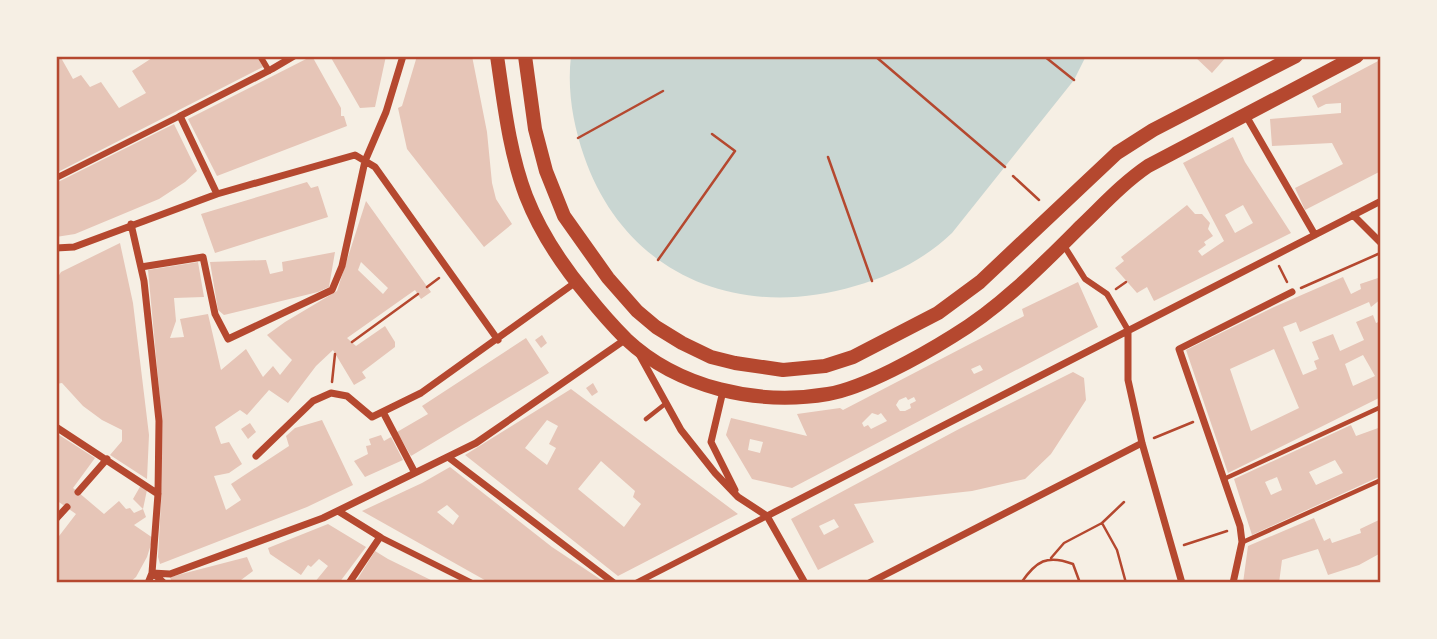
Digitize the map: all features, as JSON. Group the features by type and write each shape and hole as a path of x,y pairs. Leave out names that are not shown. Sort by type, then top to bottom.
{"main road":[{"path":"497,56 508,130 526,196 551,246 576,282 630,342 658,364 688,379 723,391 800,398 831,394 864,383 952,337 974,323 1063,244 1134,175 1166,155 1357,56"},
{"path":"525,56 535,129 545,172 571,226 608,278 637,311 682,343 711,357 783,370 825,366 853,357 938,313 980,282 1117,153 1153,130 1296,56"}],"street":[{"path":"260,56 269,71"},
{"path":"56,178 294,56"},
{"path":"141,267 203,257 215,314 228,339 332,290 342,266 365,160 386,112 402,56"},
{"path":"1244,114 1315,235"},
{"path":"180,116 217,194"},
{"path":"56,248 74,247 217,194 355,155 375,167 498,340"},
{"path":"636,583 1381,201"},
{"path":"1353,215 1381,243"},
{"path":"131,224 141,267 159,421 158,494 152,573 148,583"},
{"path":"1063,244 1085,279 1107,294 1128,330 1128,380 1142,443 1182,583"},
{"path":"256,456 313,401 331,393 347,396 372,417 421,393 576,282"},
{"path":"1234,583 1242,542 1240,526 1179,349 1292,292"},
{"path":"152,573 170,574 338,511 476,443 630,342 693,447 738,497 766,516 805,583"},
{"path":"723,391 711,442 738,497"},
{"path":"383,412 415,473"},
{"path":"56,427 158,494"},
{"path":"869,583 1142,443"},
{"path":"448,457 614,583"},
{"path":"78,492 107,459"},
{"path":"56,519 66,508"},
{"path":"338,511 380,537 472,583"},
{"path":"349,583 380,537"},
{"path":"152,573 164,583"}],"lane":[{"path":"646,419 665,404"},
{"path":"1224,479 1381,407"},
{"path":"1242,542 1381,480"}],"path":[{"path":"875,56 1005,167"},
{"path":"1044,56 1074,80"},
{"path":"578,138 663,91"},
{"path":"658,260 735,151 712,134"},
{"path":"828,157 872,281"},
{"path":"1013,176 1039,200"},
{"path":"1274,256 1292,292 1381,253"},
{"path":"352,342 418,294"},
{"path":"331,393 335,354"},
{"path":"1142,443 1203,418"},
{"path":"1051,559 1064,543 1102,523 1124,502"},
{"path":"1102,523 1117,550 1126,583"},
{"path":"1173,549 1240,526"},
{"path":"1021,583 1033,565 1051,559 1073,564 1080,583"}],"shaded area":[{"path":"571,56 1086,56 1074,80 952,233 931,251 894,272 855,286 811,295 769,297 729,292 691,279 657,259 627,231 603,197 580,144 570,94"}],"building":[{"path":"56,56 60,56 73,79 81,75 90,87 101,82 119,108 146,93 132,71 155,56 257,56 263,67 56,173"},
{"path":"312,56 341,108 341,116 344,116 347,126 217,176 188,119"},
{"path":"330,56 386,56 375,107 360,108"},
{"path":"417,56 472,56 487,132 492,183 496,199 512,224 484,247 407,149 398,108 402,106"},
{"path":"1194,56 1227,56 1212,73"},
{"path":"1380,60 1381,171 1305,210 1295,188 1343,164 1332,143 1272,146 1270,119 1341,113 1341,103 1326,104 1318,108 1312,96"},
{"path":"174,124 197,171 159,199 75,234 56,237 56,183"},
{"path":"1233,137 1245,162 1291,233 1154,301 1147,287 1137,293 1115,268 1124,261 1121,257 1187,205 1195,214 1202,214 1210,223 1208,229 1213,236 1204,242 1206,245 1198,251 1202,256 1224,241 1183,163","holes":["1243,205 1253,223 1235,233 1225,215"]},
{"path":"307,182 311,188 318,186 328,217 215,253 201,214"},
{"path":"366,201 431,292 421,299 415,290 347,338 356,346 385,326 395,342 395,347 362,372 366,378 354,385 333,350 316,366 288,403 269,390 247,415 240,410 215,427 221,444 229,442 242,464 229,473 214,476 226,510 241,500 231,484 289,446 286,436 295,428 322,420 353,485 307,507 160,564 160,399 148,270 198,262 204,297 174,298 176,321 170,338 184,337 180,319 208,314 221,370 246,349 263,377 273,366 280,375 292,360 267,335 337,291","holes":["361,262 388,288 383,294 358,270"]},
{"path":"120,243 133,303 149,435 147,479 110,455 122,441 122,430 83,406 62,383 56,384 56,280 61,272"},
{"path":"335,252 329,287 224,315 218,310 210,262 266,260 270,274 283,271 282,262"},
{"path":"1343,277 1351,294 1361,289 1360,284 1381,277 1381,299 1371,307 1369,302 1300,332 1296,322 1283,327 1303,375 1317,369 1314,361 1319,359 1312,342 1333,334 1340,351 1364,340 1356,322 1373,315 1376,323 1381,321 1381,397 1228,473 1186,350","holes":["1274,349 1299,408 1251,431 1230,369","1363,355 1375,376 1353,386 1345,364"]},
{"path":"1078,282 1098,327 792,488 752,479 726,435 731,418 807,436 797,414 840,408 843,410 1024,316 1022,309","holes":["980,365 983,370 974,374 971,369","914,397 916,401 910,404 911,408 900,411 896,405 899,400","872,413 881,413 887,421 871,429 868,425 864,427 862,423","750,439 763,442 760,453 748,450"]},
{"path":"542,335 547,343 541,348 535,340"},
{"path":"526,338 549,373 411,456 397,432 428,414 422,406"},
{"path":"1073,372 1084,378 1086,400 1051,454 1025,479 972,491 854,504 874,542 818,570 791,519 959,429","holes":["834,519 839,527 824,535 819,526"]},
{"path":"593,383 598,392 592,396 586,388"},
{"path":"571,389 738,514 618,576 465,455","holes":["547,420 558,426 549,444 556,448 547,465 525,448","601,461 635,491 633,497 641,504 624,527 578,489"]},
{"path":"250,423 256,432 248,439 241,429"},
{"path":"1351,425 1356,436 1381,427 1381,476 1252,535 1234,479","holes":["1335,460 1343,473 1316,485 1309,472","1277,477 1282,490 1271,495 1265,482"]},
{"path":"56,433 95,458 73,488 104,514 119,501 134,513 143,509 146,517 134,525 153,538 147,557 136,577 129,583 56,583 56,540 76,514 56,500"},
{"path":"381,435 384,441 391,437 403,460 365,477 354,461 368,454 366,446 371,445 369,439"},
{"path":"450,467 552,547 606,583 490,583 362,511","holes":["447,505 459,516 453,525 437,512"]},
{"path":"141,485 147,490 143,509 133,499"},
{"path":"1314,518 1324,541 1330,538 1332,543 1361,533 1360,529 1381,519 1379,554 1359,565 1328,575 1318,549 1282,560 1279,583 1243,583 1248,546"},
{"path":"328,524 366,547 339,583 314,583 328,566 319,559 311,567 308,565 301,575 270,554 268,548"},
{"path":"375,551 388,559 437,583 355,583"},
{"path":"247,557 253,571 241,580 231,583 172,583 170,577"}]}
